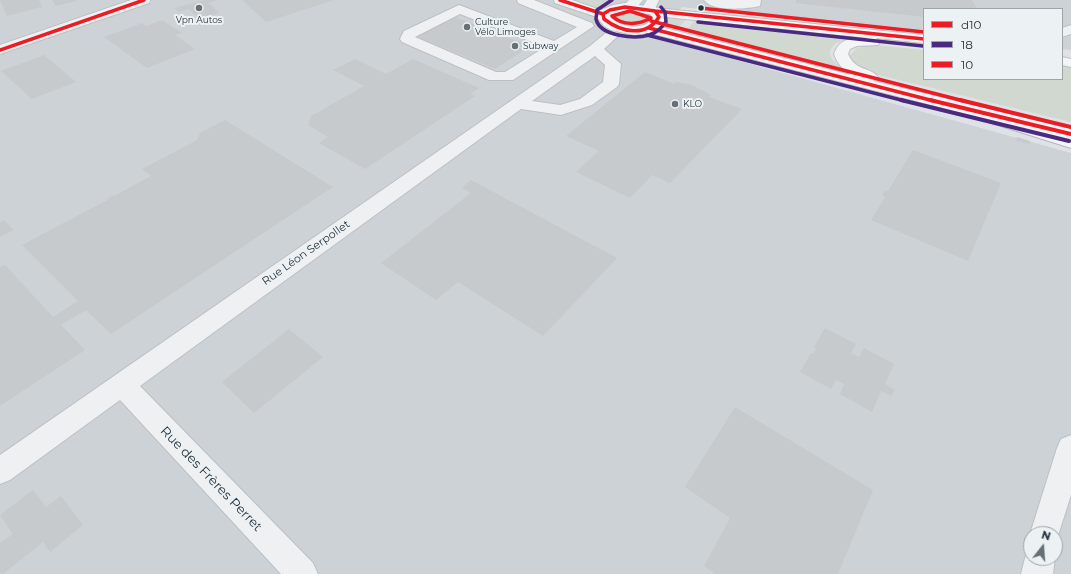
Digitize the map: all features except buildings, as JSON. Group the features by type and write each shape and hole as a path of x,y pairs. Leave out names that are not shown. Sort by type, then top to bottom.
{"main road":[{"path":"560,0 603,14"},
{"path":"603,14 608,8 609,3 634,2 652,6 923,43"},
{"path":"649,28 659,22 659,17 652,6"},
{"path":"603,14 606,22 617,30 649,28 953,106 1071,134"},
{"path":"809,27 923,39"},
{"path":"923,48 856,42 844,46 841,54 845,64 851,69 873,78 1071,126"},
{"path":"953,106 1071,143"}],"street":[{"path":"0,50 144,0"},
{"path":"523,0 588,26 508,77 494,77 407,39 409,34 459,9 555,46"},
{"path":"710,0 731,2 745,6 755,3 755,0"},
{"name":"Rue Léon Serpollet","path":"0,471 595,49 617,30"},
{"path":"517,104 561,110 586,102 611,84 613,64 595,49"},
{"name":"Rue des Frères Perret","path":"121,384 302,574"},
{"path":"1047,526 1071,448"}],"shaded area":[{"path":"0,0 1071,0 1071,50 1063,49 1063,8 923,8 923,34 682,7 657,38 1071,153 1071,574 0,574"},
{"path":"569,0 596,0 607,4 599,8"},
{"path":"625,10 644,13 648,18 640,24 627,24 616,17 616,15"},
{"path":"667,17 688,18 675,31 661,28 666,24"},
{"path":"696,19 923,45 846,39 834,45 830,51 834,61 840,66 853,74 864,78 1071,130 856,79 684,33"},
{"path":"873,45 923,50 923,80 1063,80 1063,66 1071,67 1071,122 866,72 851,61 849,56 857,48"}],"transit line":[{"name":"d10","path":"0,50 144,0"},
{"name":"d10","path":"560,0 603,14"},
{"name":"18","path":"612,0 597,10 596,20 602,27 611,33 623,36 636,37 649,35 659,30 666,22 665,12 661,7"},
{"name":"d10","path":"625,7 655,11 659,17 655,24 642,31 625,30 610,24 604,19 603,14 610,10 625,7"},
{"name":"10","path":"700,8 923,32"},
{"name":"10","path":"630,11 643,14 651,18 642,22 625,23 620,22 612,16 630,11"},
{"name":"d10","path":"655,11 923,39"},
{"name":"10","path":"651,21 955,99 1071,127"},
{"name":"18","path":"698,22 923,46"},
{"name":"d10","path":"649,28 953,106 1071,134"},
{"name":"18","path":"647,35 951,113 1069,141"}],"place":[{"name":"Vpn Autos","path":"199,8"},
{"name":"Culture Vélo Limoges","path":"467,27"},
{"name":"Subway","path":"515,46"},
{"name":"KLO","path":"675,104"}]}
